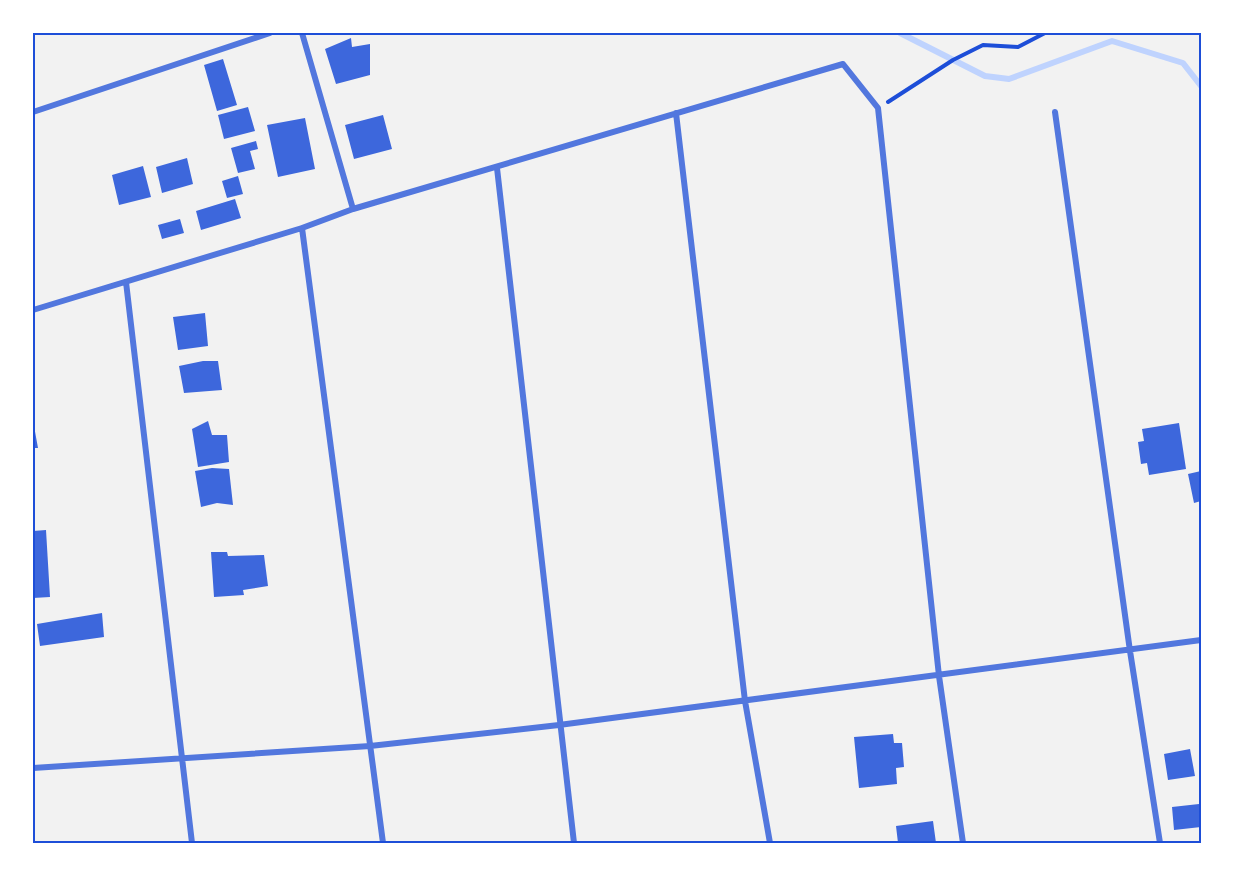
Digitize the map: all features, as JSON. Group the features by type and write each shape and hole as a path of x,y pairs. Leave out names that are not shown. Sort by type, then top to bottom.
{"street":[{"path":"33,112 270,33"},
{"path":"302,33 353,209"},
{"path":"33,310 302,228 353,209 843,64 878,108 939,675 963,843"},
{"path":"1055,112 1130,651 1160,843"},
{"path":"676,113 745,701 770,843"},
{"path":"497,168 574,843"},
{"path":"302,228 383,843"},
{"path":"126,282 192,843"},
{"path":"33,768 370,746 559,725 1201,640"}],"path":[{"path":"878,108 953,60 983,45 1018,47 1045,33"}],"building":[{"path":"351,38 352,47 370,44 370,75 336,84 325,49"},
{"path":"223,59 237,105 217,111 204,65"},
{"path":"248,107 255,131 224,139 218,115"},
{"path":"383,115 392,149 354,159 345,125"},
{"path":"305,118 315,169 278,177 267,125"},
{"path":"256,141 258,149 250,151 255,169 238,173 231,148"},
{"path":"187,158 193,184 162,193 156,167"},
{"path":"143,166 151,197 119,205 112,175"},
{"path":"238,176 243,194 227,198 222,181"},
{"path":"235,199 241,218 201,230 196,211"},
{"path":"180,219 184,233 162,239 158,225"},
{"path":"205,313 208,346 178,350 173,317"},
{"path":"203,361 218,361 222,390 184,393 179,366"},
{"path":"208,421 212,435 227,435 229,462 198,467 192,429"},
{"path":"1179,423 1186,469 1149,475 1147,463 1141,464 1138,442 1144,441 1142,429"},
{"path":"34,426 38,448 33,448"},
{"path":"212,468 229,469 233,505 217,503 201,507 195,471"},
{"path":"1201,471 1201,501 1194,503 1188,474"},
{"path":"46,530 50,597 33,598 33,531"},
{"path":"211,552 227,552 228,556 264,555 268,586 243,590 244,595 214,597"},
{"path":"102,613 104,637 40,646 37,624"},
{"path":"893,734 894,743 902,743 904,767 896,768 897,784 859,788 854,737"},
{"path":"1190,749 1195,776 1168,780 1164,754"},
{"path":"1199,804 1201,827 1174,830 1172,807"},
{"path":"933,821 936,843 898,843 896,826"}],"waterway":[{"path":"900,33 985,76 1009,79 1112,41 1183,63 1201,86"}]}
